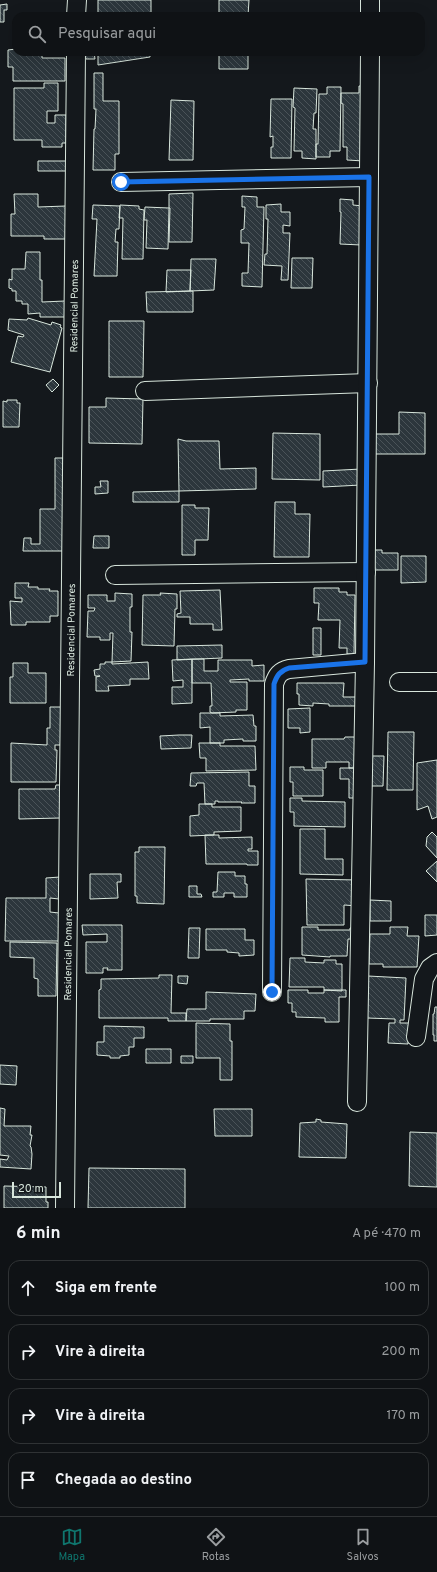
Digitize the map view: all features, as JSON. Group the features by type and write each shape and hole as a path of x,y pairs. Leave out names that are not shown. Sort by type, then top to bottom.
{"street":[{"path":"76,12 77,0"},
{"path":"370,0 370,12"},
{"name":"Residencial Pomares","path":"65,1208 76,56"},
{"path":"357,1102 365,662 370,56"},
{"path":"121,182 369,177"},
{"path":"145,391 368,383"},
{"path":"115,575 366,572"},
{"path":"272,992 274,684 281,671 289,668 365,662"},
{"path":"399,682 437,682"},
{"path":"416,1037 424,978 430,968 437,963"}],"building":[{"path":"98,0 151,0 151,12 98,12"},
{"path":"219,0 249,0 248,12 219,12"},
{"path":"7,4 7,10 4,10 4,22 0,22 0,5"},
{"path":"8,50 12,50 12,56 65,58 65,81 13,81 13,67 8,67"},
{"path":"85,56 95,56 95,59 86,59"},
{"path":"98,56 150,56 150,57 98,65"},
{"path":"219,56 248,56 248,69 219,69"},
{"path":"94,73 103,73 103,101 119,101 119,154 115,154 115,170 93,170 96,109 94,109"},
{"path":"44,83 58,83 58,111 47,111 47,123 55,123 55,115 66,115 66,143 62,143 62,147 42,147 42,140 14,140 14,88 44,88"},
{"path":"359,86 365,86 364,161 347,160 347,147 343,147 343,104 341,103 341,93 359,93"},
{"path":"327,87 341,87 340,151 330,151 330,157 316,157 316,144 318,144 319,94 327,94"},
{"path":"294,88 317,89 316,113 314,113 313,129 316,129 316,159 302,158 302,151 294,151"},
{"path":"271,99 292,99 291,158 271,158 273,136 270,137"},
{"path":"171,100 194,101 193,160 169,160"},
{"path":"38,161 66,161 66,171 38,171"},
{"path":"193,193 192,242 169,242 169,194"},
{"path":"14,194 38,194 38,207 66,206 66,239 44,239 44,236 11,236 11,214 15,214"},
{"path":"242,196 257,197 257,207 264,207 262,287 242,286 242,273 248,273 249,243 241,243 241,230 244,229 245,207 242,207"},
{"path":"340,199 353,200 353,205 363,206 361,245 340,244"},
{"path":"281,204 281,212 290,212 290,226 283,225 283,233 290,233 288,280 281,280 282,266 264,265 265,254 267,254 268,219 266,219 266,205"},
{"path":"93,205 120,206 119,229 116,229 115,242 118,242 117,276 94,276 97,219 92,219"},
{"path":"120,205 139,206 139,209 144,210 143,259 122,259 123,218 119,218"},
{"path":"145,207 169,208 168,249 146,248 147,220 144,220"},
{"path":"26,252 40,252 42,302 65,301 65,317 40,317 40,313 28,314 28,304 22,304 22,301 16,301 16,291 12,291 12,289 9,288 9,279 12,280 12,269 25,269"},
{"path":"292,258 313,258 312,288 291,288"},
{"path":"191,259 216,259 214,290 190,291"},
{"path":"167,270 191,270 190,291 166,292"},
{"path":"193,291 193,312 147,312 146,292"},
{"path":"28,318 51,325 52,322 61,325 60,327 62,328 50,372 11,362 18,336 23,337 24,335 8,330 9,319 27,320"},
{"path":"109,321 144,321 143,377 109,377"},
{"path":"53,379 59,385 52,392 46,385"},
{"path":"106,398 143,399 142,444 89,443 89,407 106,407"},
{"path":"7,400 17,400 17,403 20,403 19,427 3,427 3,401 7,402"},
{"path":"399,412 425,413 425,454 375,454 375,434 399,434"},
{"path":"273,433 320,434 320,480 272,479"},
{"path":"178,439 186,441 219,441 220,469 256,468 256,489 179,491"},
{"path":"55,458 63,458 63,551 23,551 24,538 31,538 31,544 40,544 40,509 55,509"},
{"path":"361,469 361,485 323,487 323,471"},
{"path":"100,481 108,481 108,493 95,494 95,487 101,487"},
{"path":"179,491 179,502 133,502 133,492"},
{"path":"275,502 295,502 295,514 310,514 309,557 274,557"},
{"path":"182,505 195,505 195,508 209,508 208,540 195,540 195,555 182,555"},
{"path":"94,536 109,536 109,548 93,548"},
{"path":"374,550 382,550 382,553 398,553 398,570 374,570"},
{"path":"401,556 426,556 426,582 401,583"},
{"path":"15,583 29,583 28,587 38,587 38,589 58,591 58,616 50,616 50,622 26,622 26,625 11,625 10,601 22,602 22,598 15,598"},
{"path":"314,588 339,588 339,592 347,592 347,595 355,595 354,654 347,654 347,648 339,648 340,620 318,620 319,603 314,603"},
{"path":"220,590 222,630 213,630 213,624 190,624 190,617 177,617 177,614 181,613 180,591"},
{"path":"115,593 132,594 132,607 130,607 130,632 132,632 131,661 112,662 113,633 110,633 110,640 100,640 100,637 87,637 88,611 94,611 95,608 88,608 88,595 107,595 107,601 115,601"},
{"path":"160,593 177,594 174,646 142,645 143,595 161,595"},
{"path":"313,628 321,628 321,655 313,655"},
{"path":"222,645 222,658 177,660 177,646"},
{"path":"192,659 192,703 172,704 172,687 183,687 183,680 173,681 172,660"},
{"path":"192,659 204,659 204,671 218,671 218,660 252,660 252,666 264,665 264,681 249,681 249,679 230,680 230,682 247,682 247,710 212,713 210,712 210,706 212,706 211,683 192,683"},
{"path":"105,662 112,662 112,664 148,662 149,679 130,679 130,685 108,686 109,691 96,691 96,677 100,676 95,676 94,670 100,669 100,664 105,664"},
{"path":"13,663 28,663 28,673 46,673 46,703 10,703 10,677 13,677"},
{"path":"297,683 344,683 343,697 361,697 361,706 329,706 329,704 313,703 313,706 299,705"},
{"path":"50,707 61,707 61,745 55,745 55,750 57,750 56,782 11,782 11,743 47,745 47,728 50,728"},
{"path":"310,708 310,732 300,733 300,728 288,728 288,709"},
{"path":"200,713 220,713 220,716 253,715 254,726 256,726 256,741 243,741 243,739 224,740 224,743 210,743 210,727 200,728"},
{"path":"388,732 414,732 413,790 387,790"},
{"path":"192,735 191,748 161,749 160,736"},
{"path":"345,737 360,737 360,768 349,768 349,762 326,762 326,768 312,768 312,739 344,739"},
{"path":"199,743 220,743 220,746 255,746 256,770 206,771 206,758 200,758"},
{"path":"371,756 384,756 383,786 370,786"},
{"path":"437,760 437,817 432,819 428,806 417,810 417,763"},
{"path":"290,767 304,767 304,770 323,770 323,796 293,796 293,782 290,782"},
{"path":"340,768 360,768 356,798 349,798 349,779 340,779"},
{"path":"249,772 249,786 255,786 255,803 215,801 215,804 205,804 204,783 197,783 196,786 190,786 191,773"},
{"path":"56,785 60,785 60,818 19,819 19,789 55,789"},
{"path":"290,798 302,798 302,801 345,802 345,827 294,826 294,812 290,812"},
{"path":"199,804 212,804 212,807 241,807 241,831 214,832 214,835 190,836 190,816 199,815"},
{"path":"300,829 325,829 325,859 343,859 343,875 300,874"},
{"path":"432,832 437,837 437,858 426,846 427,837"},
{"path":"205,835 219,835 219,838 252,837 252,849 248,849 248,851 258,851 258,865 206,864"},
{"path":"139,847 165,847 164,904 137,903 137,896 135,896 135,852 139,852"},
{"path":"437,861 437,882 426,871"},
{"path":"218,872 235,872 235,876 245,876 245,884 247,884 247,897 234,897 234,893 224,893 224,897 213,897 213,892 217,892"},
{"path":"90,874 121,874 121,882 117,882 118,898 90,899"},
{"path":"60,877 59,899 50,898 50,912 59,913 59,941 5,941 6,898 46,898 46,878"},
{"path":"306,879 358,880 358,906 344,905 344,925 307,925"},
{"path":"189,886 197,886 197,894 201,894 202,897 189,897"},
{"path":"370,900 391,901 391,921 370,921"},
{"path":"425,915 437,915 437,935 425,936"},
{"path":"82,925 122,925 122,970 107,970 108,968 103,968 103,973 86,973 86,942 107,942 107,934 83,935"},
{"path":"302,927 318,927 318,930 350,930 350,928 358,928 352,939 348,939 347,956 330,957 302,955"},
{"path":"390,927 408,927 407,936 419,936 417,967 383,967 383,964 369,964 370,934 390,934"},
{"path":"189,928 200,928 199,958 188,958"},
{"path":"206,929 245,929 245,940 254,940 254,955 239,956 239,953 227,952 227,950 206,950"},
{"path":"10,942 57,943 56,996 38,996 38,979 34,978 34,958 10,957"},
{"path":"290,958 305,958 305,962 324,963 324,960 336,960 336,964 342,964 342,991 324,990 324,987 289,987"},
{"path":"159,975 172,975 171,1013 186,1013 186,1021 168,1021 168,1018 99,1018 99,990 101,989 101,979 159,978"},
{"path":"178,976 188,976 187,984 178,983"},
{"path":"368,976 406,978 404,1020 400,1020 400,1023 409,1023 408,1044 388,1043 389,1023 395,1023 395,1019 367,1018"},
{"path":"288,990 308,990 308,993 324,993 324,990 346,990 346,997 339,997 339,1022 325,1022 325,1018 296,1017 296,1012 292,1012 292,1003 288,1003"},
{"path":"206,992 256,994 255,1011 244,1011 244,1019 186,1021 187,1009 206,1009"},
{"path":"435,1007 437,1007 437,1041 434,1041 433,1035 433,1014"},
{"path":"196,1023 230,1024 230,1041 232,1041 232,1080 220,1080 220,1058 196,1058"},
{"path":"104,1026 144,1027 144,1038 134,1038 134,1047 129,1047 129,1055 120,1056 120,1058 110,1058 110,1056 97,1055 97,1042 104,1042"},
{"path":"146,1049 171,1049 171,1063 146,1063"},
{"path":"181,1056 193,1056 193,1063 181,1063"},
{"path":"0,1065 17,1066 16,1085 0,1084"},
{"path":"0,1108 5,1109 4,1126 31,1126 31,1169 0,1167 0,1159 7,1160 9,1156 0,1155"},
{"path":"214,1109 252,1109 252,1136 215,1136"},
{"path":"316,1119 321,1120 321,1122 347,1124 346,1158 299,1157 300,1123 316,1122"},
{"path":"410,1132 437,1133 437,1187 409,1186"},
{"path":"89,1168 185,1169 185,1208 88,1208"},
{"path":"4,1186 46,1187 46,1202 48,1202 48,1208 4,1208"}],"route":[{"path":"121,182 369,177 365,662 289,668 281,671 274,684 272,992"}]}
